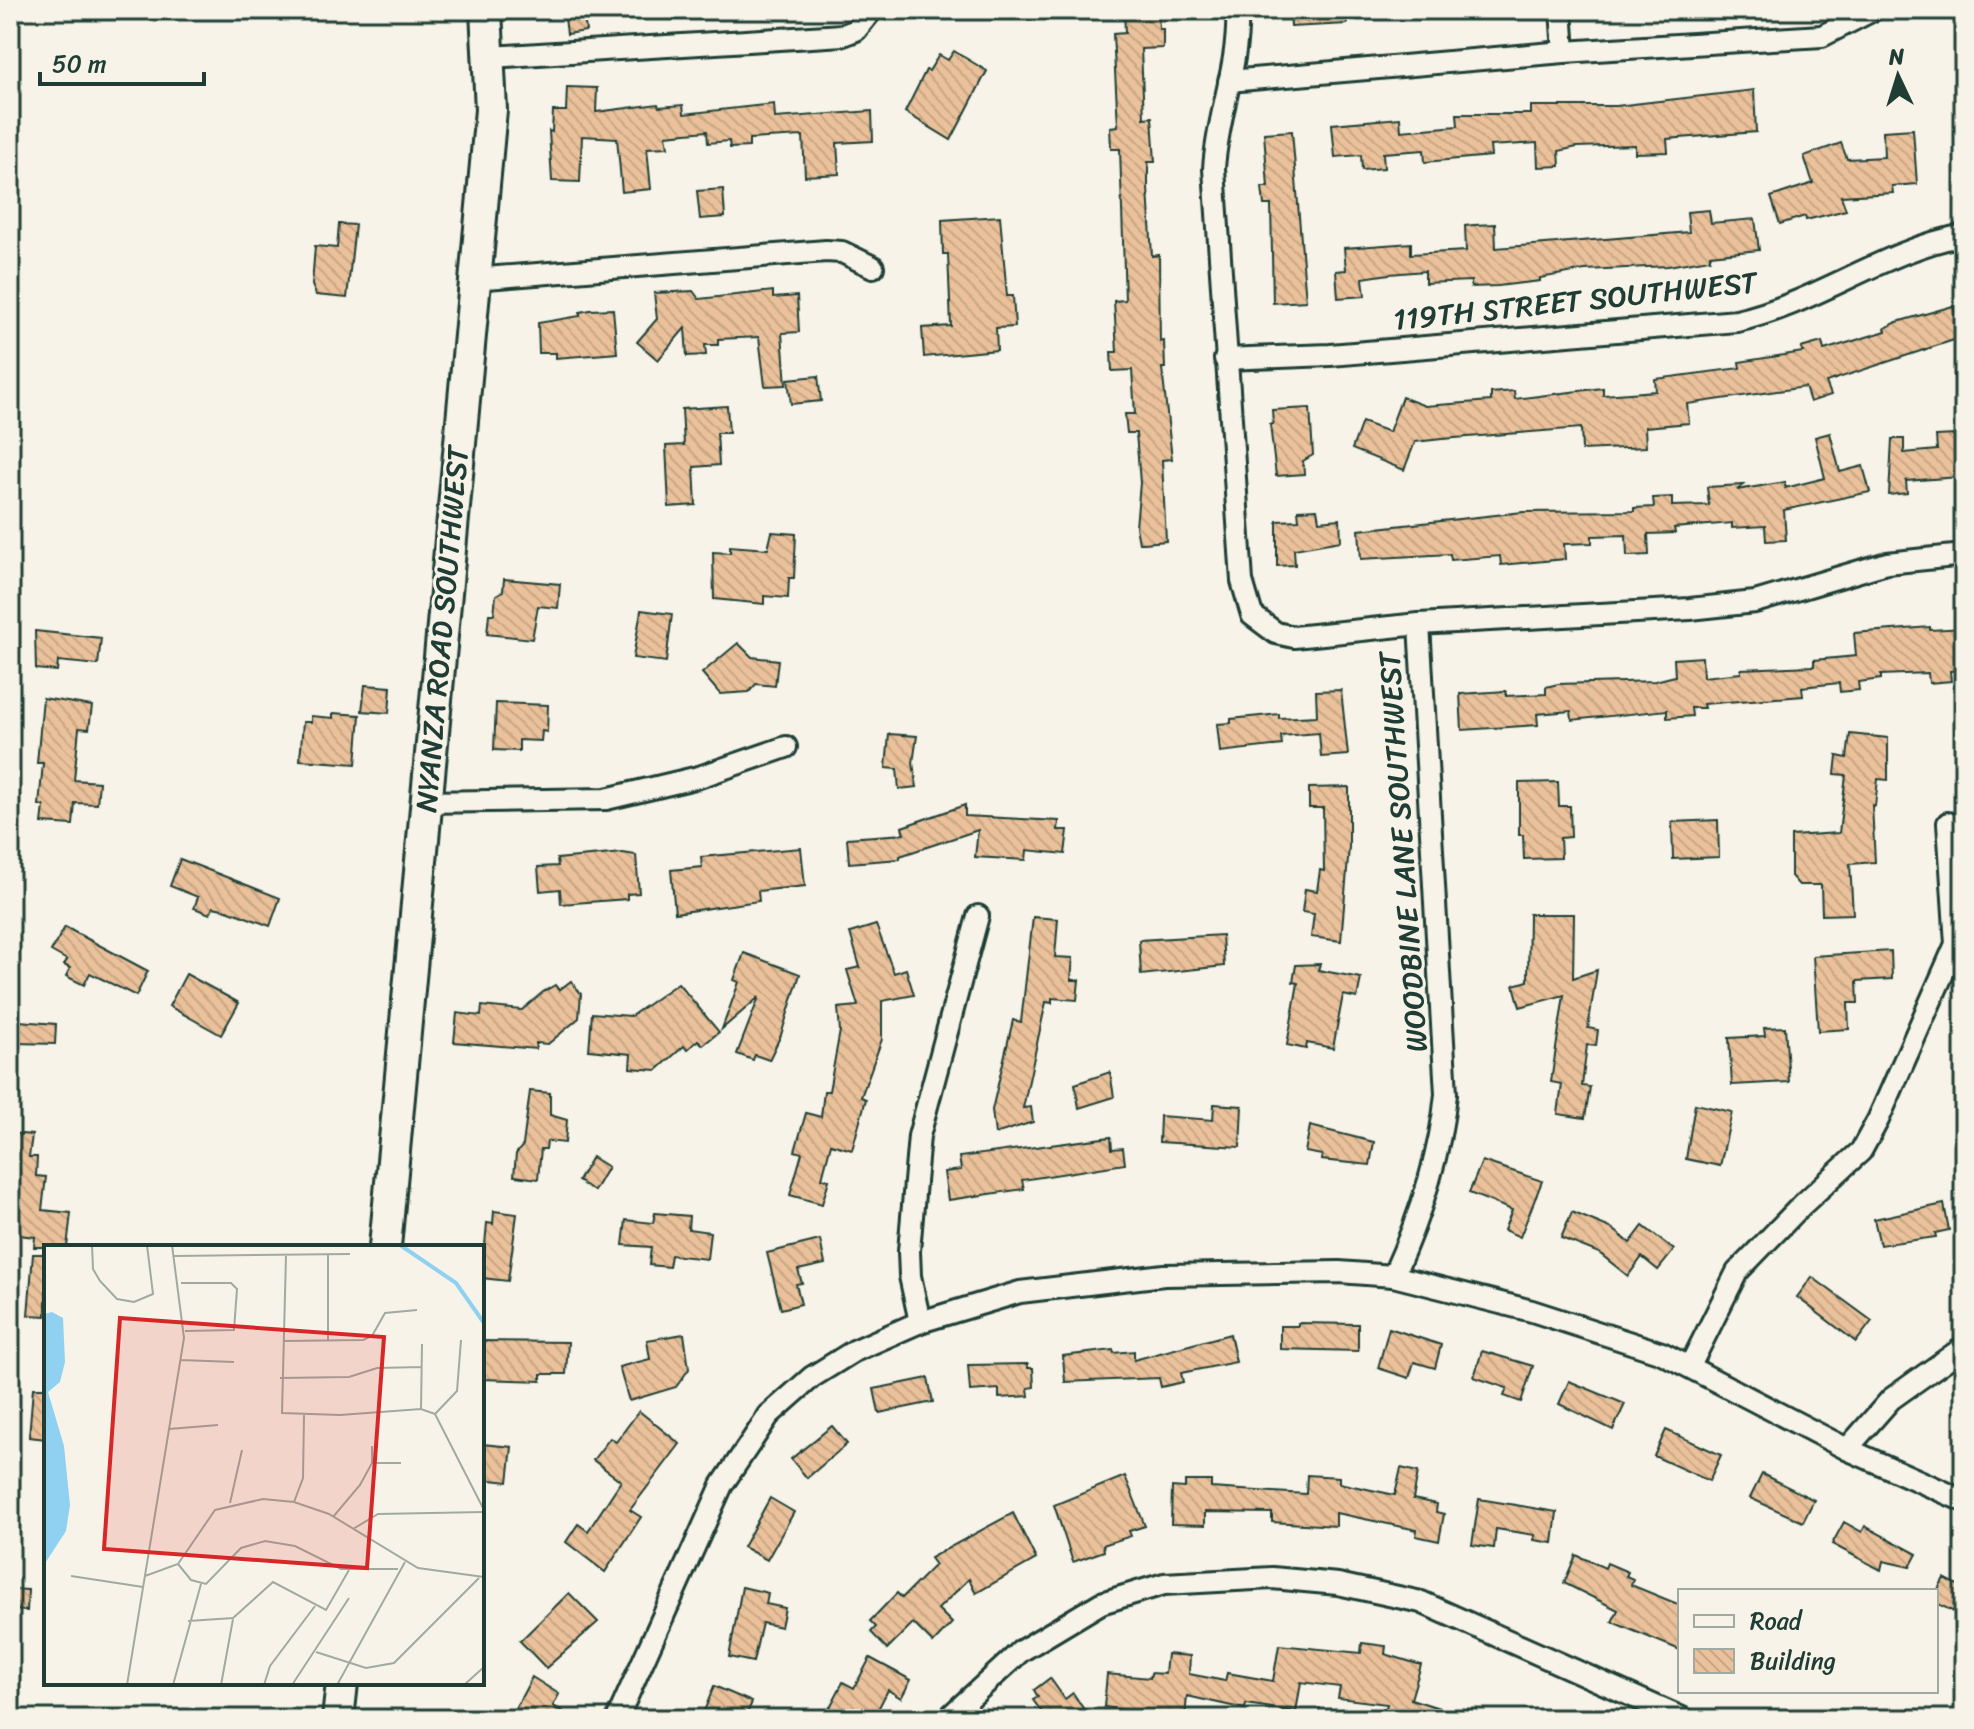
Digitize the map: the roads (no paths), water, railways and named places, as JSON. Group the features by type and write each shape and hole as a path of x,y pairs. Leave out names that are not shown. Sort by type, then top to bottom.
{"street":[{"name":"NYANZA ROAD SOUTHWEST","path":"385,1245 491,110 486,10"},
{"name":"WOODBINE LANE SOUTHWEST","path":"1237,10 1235,59 1216,135 1214,169 1242,581 1252,615 1276,633 1294,637 1419,624 1446,1094 1439,1146 1410,1241 1393,1276"},
{"path":"1561,10 1564,52"},
{"path":"1229,81 1564,52 1822,36 1871,12"},
{"path":"490,57 843,35 856,30 870,14"},
{"name":"119TH STREET SOUTHWEST","path":"1225,359 1330,355 1737,321 1784,309 1874,266 1964,235"},
{"path":"473,279 826,251 842,252 873,267"},
{"path":"1419,624 1690,609 1755,602 1887,563 1964,555"},
{"path":"426,802 606,799 699,777 786,747"},
{"path":"1690,1366 1737,1272 1802,1205 1861,1151 1960,944 1948,823"},
{"path":"920,1322 910,1276 909,1251 919,1136 978,916"},
{"path":"617,1719 722,1485 769,1415 822,1370 854,1351 920,1322 990,1299 1095,1281 1339,1272 1393,1276 1532,1311 1662,1353 1847,1449 1964,1501"},
{"path":"1847,1449 1891,1399 1964,1347"},
{"path":"947,1719 1021,1651 1101,1603 1164,1584 1272,1578 1338,1584 1421,1602 1684,1719"},
{"path":"338,1719 342,1685"}]}
